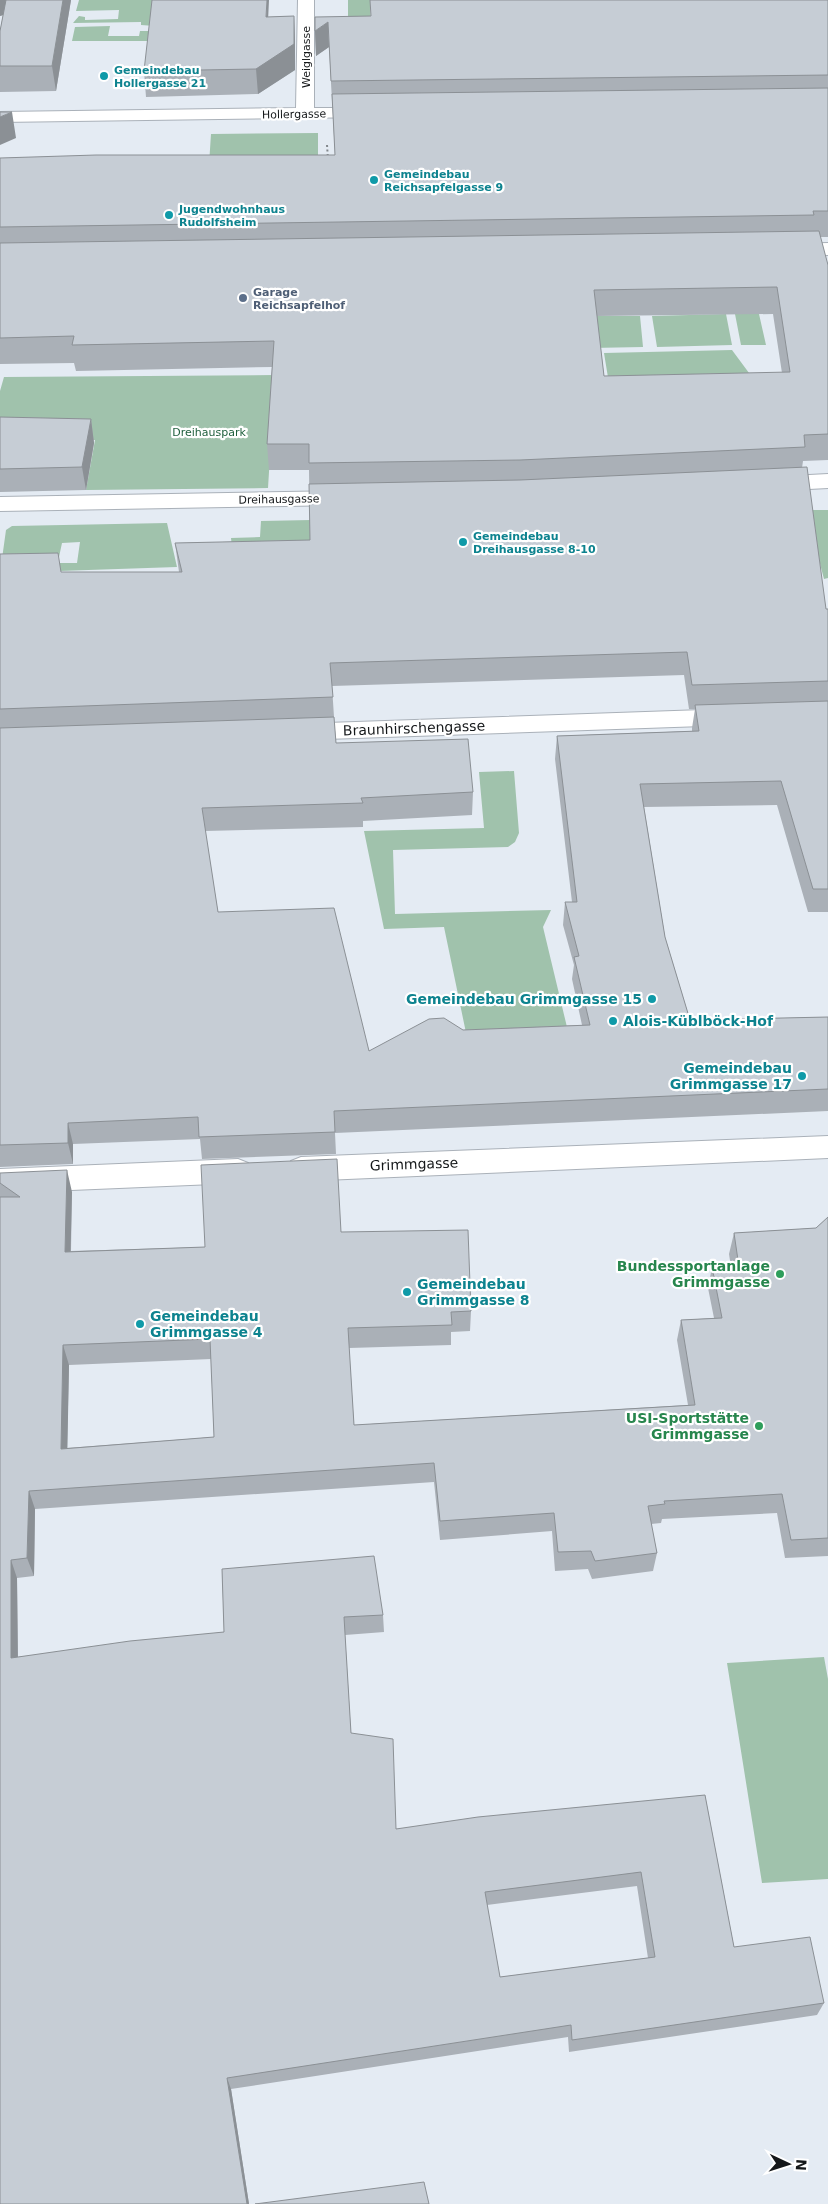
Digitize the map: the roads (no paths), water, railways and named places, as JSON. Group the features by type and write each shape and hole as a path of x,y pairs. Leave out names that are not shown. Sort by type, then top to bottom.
{"street":[{"name":"Weiglgasse","path":"305,114 306,0"},
{"name":"Hollergasse","path":"0,117 385,113"},
{"path":"767,250 827,252"},
{"path":"747,485 828,481"},
{"name":"Dreihausgasse","path":"0,504 369,497"},
{"name":"Braunhirschengasse","path":"279,732 758,716"},
{"name":"Grimmgasse","path":"0,1181 828,1147"}],"place":[{"name":"Gemeindebau Hollergasse 21","path":"104,76"},
{"name":"Gemeindebau Reichsapfelgasse 9","path":"374,180"},
{"name":"Jugendwohnhaus Rudolfsheim","path":"169,215"},
{"name":"Garage Reichsapfelhof","path":"243,298"},
{"name":"Gemeindebau Dreihausgasse 8-10","path":"463,542"},
{"name":"Gemeindebau Grimmgasse 15","path":"652,999"},
{"name":"Alois-Küblböck-Hof","path":"613,1021"},
{"name":"Gemeindebau Grimmgasse 17","path":"802,1076"},
{"name":"Bundessportanlage Grimmgasse","path":"780,1274"},
{"name":"Gemeindebau Grimmgasse 8","path":"407,1292"},
{"name":"Gemeindebau Grimmgasse 4","path":"140,1324"},
{"name":"USI-Sportstätte Grimmgasse","path":"759,1426"}],"park label":[{"name":"Dreihauspark","path":"209,432"}]}
